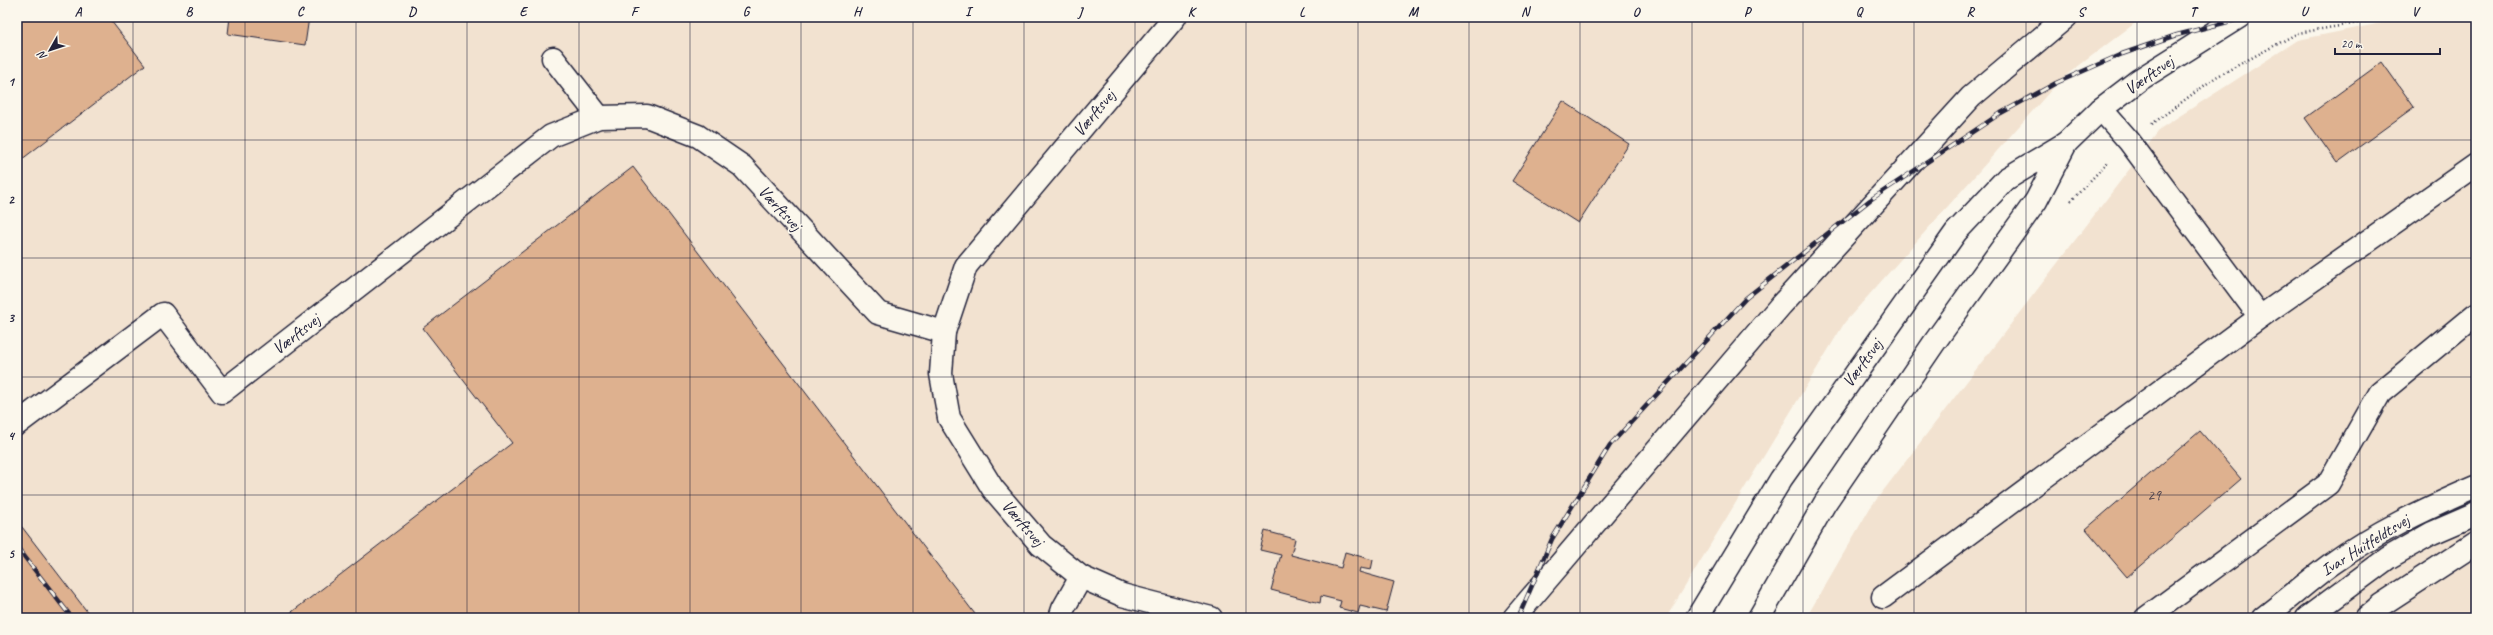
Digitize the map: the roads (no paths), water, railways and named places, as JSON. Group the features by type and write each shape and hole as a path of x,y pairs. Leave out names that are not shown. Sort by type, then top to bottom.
{"street":[{"name":"Værftsvej","path":"1175,17 966,266 944,332 942,374 949,418 993,489 1040,545 1081,577 1122,595 1211,618"},
{"path":"1514,618 1781,305 1897,177 1971,97 2066,17"},
{"name":"Værftsvej","path":"1697,618 1781,479 1956,232 2006,179 2066,143 2101,110 2169,60 2239,17"},
{"path":"554,58 599,117"},
{"path":"2101,110 2129,141 2260,317"},
{"name":"Værftsvej","path":"17,424 163,314 222,392 551,136 599,117 647,116 698,136 742,166 878,313 944,332"},
{"name":"Værftsvej","path":"1759,618 1825,503 1934,343 2036,201 2066,143"},
{"path":"1883,597 2260,317 2476,165"},
{"path":"2146,618 2328,484 2380,393 2476,314"},
{"name":"Ivar Huitfeldtsvej","path":"2263,618 2330,565 2373,537 2421,511 2476,487"},
{"name":"Ivar Huitfeldtsvej","path":"2307,618 2388,558 2432,533 2476,514"},
{"path":"2366,618 2381,606 2476,543"},
{"path":"1060,618 1063,609 1081,577"}],"railway":[{"path":"1518,618 1552,539 1610,445 1746,298 1870,200 2001,113 2056,83 2122,54 2177,35 2247,17"},
{"path":"17,547 72,618"}]}
